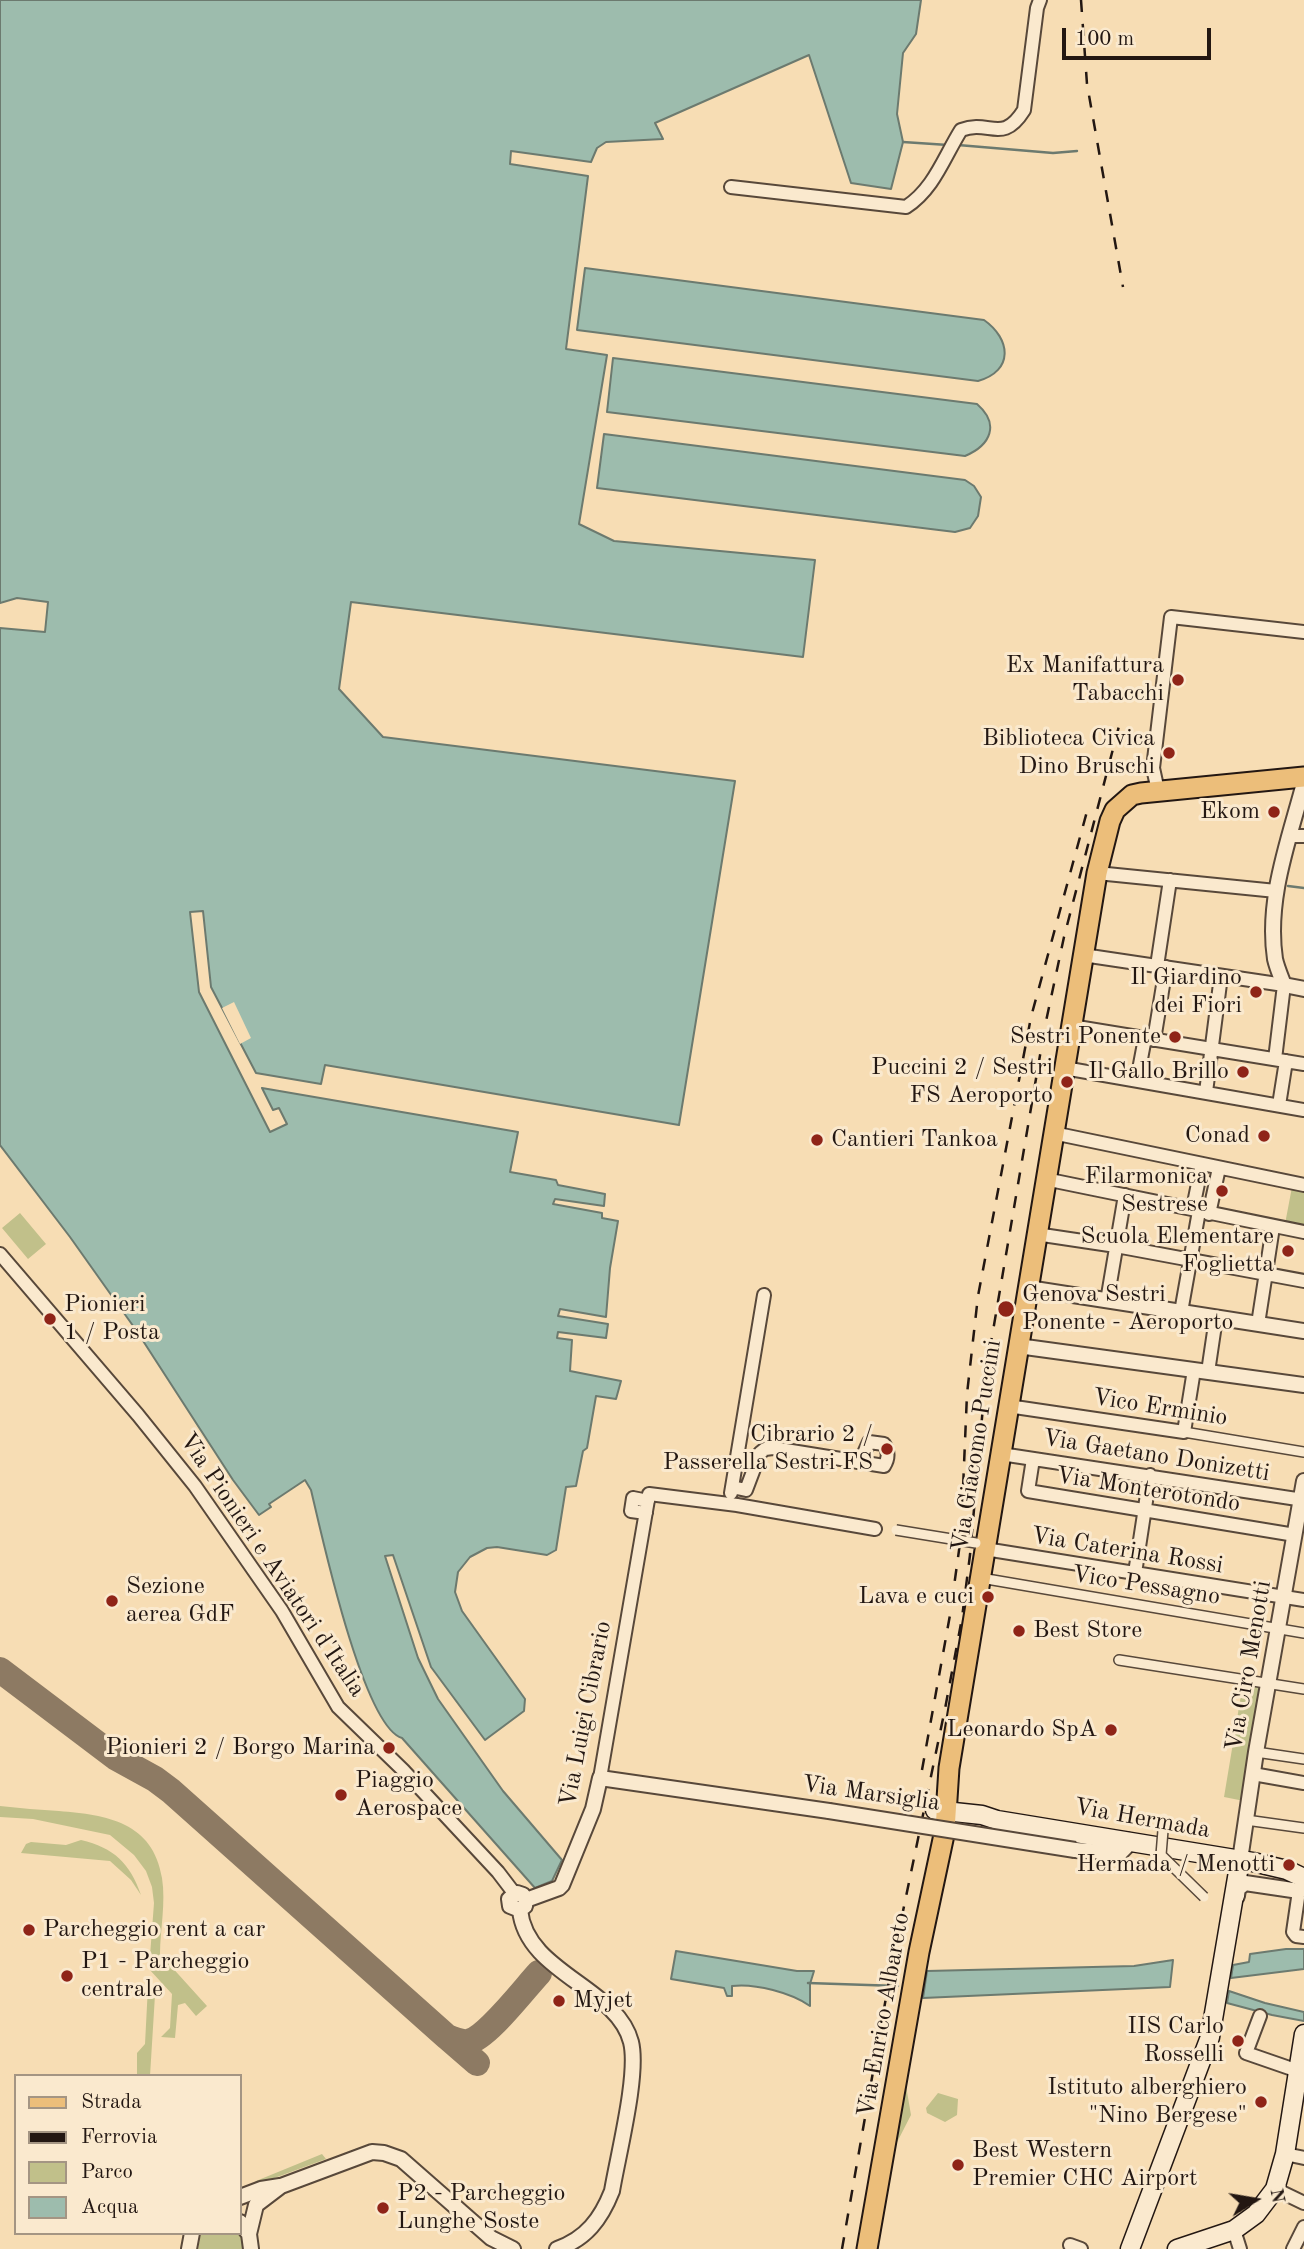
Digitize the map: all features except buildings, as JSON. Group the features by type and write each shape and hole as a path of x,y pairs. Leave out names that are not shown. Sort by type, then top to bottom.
{"main road":[{"name":"Via Giacomo Puccini","path":"943,1789 949,1768 981,1578 981,1546 1001,1454 1097,873 1110,821 1115,810 1132,795 1158,790 1304,777"},
{"name":"Via Enrico Albareto","path":"856,2249 943,1789"},
{"path":"943,1789 970,1813"},
{"name":"Via Enrico Albareto","path":"867,2249 919,1952 945,1830 941,1810"},
{"name":"Via Hermada","path":"941,1810 1278,1867 1302,1887"},
{"path":"1134,2244 1210,2036 1240,1860"},
{"path":"1184,2248 1234,2230 1256,2214 1275,2189 1285,2154 1304,2034"}],"street":[{"path":"731,187 905,207 918,199 949,154 957,135 965,128 1009,128 1024,110 1040,0"},
{"path":"1158,790 1153,768 1171,617 1304,632"},
{"path":"1279,1105 1284,985 1275,961 1276,891 1297,836 1304,783"},
{"path":"1097,873 1276,891"},
{"path":"1137,1080 1150,1039 1162,967 1170,880"},
{"path":"1083,955 1304,989"},
{"path":"1206,1092 1221,976"},
{"path":"1071,1026 1304,1064"},
{"path":"1064,1068 1304,1110"},
{"path":"1053,1133 1304,1185"},
{"path":"1181,1312 1200,1211 1202,1164"},
{"path":"1200,1211 1219,1168"},
{"path":"1045,1179 1304,1233"},
{"path":"1107,1301 1125,1195"},
{"path":"1258,1324 1273,1227"},
{"path":"1036,1234 1304,1281"},
{"name":"Via Pionieri e Aviatori d'Italia","path":"0,1254 195,1486 282,1611 338,1707 403,1770 523,1900 524,1928 533,1945 607,2006 631,2041 633,2067 611,2191 596,2223 581,2244 557,2249"},
{"path":"1028,1288 1304,1331"},
{"path":"730,1504 764,1295"},
{"path":"1184,1432 1216,1318"},
{"path":"1018,1346 1304,1385"},
{"name":"Vico Erminio","path":"1008,1406 1304,1452"},
{"path":"732,1487 746,1490 760,1453 765,1449 773,1448 857,1462 884,1466 888,1451 884,1444 869,1443 861,1460 857,1462"},
{"name":"Via Gaetano Donizetti","path":"1001,1454 1302,1500"},
{"name":"Via Monterotondo","path":"1033,1459 1028,1492 1295,1535"},
{"path":"1135,1573 1150,1475"},
{"name":"Via Ciro Menotti","path":"1240,1860 1256,1752 1304,1481"},
{"name":"Via Luigi Cibrario","path":"523,1900 559,1888 593,1809 649,1494 730,1504 875,1529"},
{"path":"896,1530 981,1546"},
{"name":"Via Caterina Rossi","path":"981,1546 1304,1600"},
{"name":"Vico Pessagno","path":"981,1578 1304,1633"},
{"path":"1119,1660 1304,1689"},
{"path":"1256,1752 1304,1759"},
{"path":"1253,1774 1304,1783"},
{"name":"Via Marsiglia","path":"600,1778 1075,1850 1120,1853 1126,1847 1127,1840"},
{"path":"1164,1818 1161,1855 1204,1898"},
{"path":"1246,1820 1304,1828"},
{"path":"1228,1933 1238,1889 1243,1884 1250,1883 1302,1887 1293,1932 1296,1936 1304,1937"},
{"path":"1261,2016 1246,2053 1300,2063"},
{"path":"242,2196 261,2189 281,2186 359,2155 372,2151 384,2152 401,2159 491,2238 513,2249"},
{"path":"1285,2154 1304,2158"},
{"path":"251,2249 249,2234 256,2205 281,2186"},
{"path":"1275,2189 1304,2203"},
{"path":"242,2225 249,2234"},
{"path":"1293,2249 1304,2227"},
{"path":"871,2228 877,2239 876,2249"},
{"path":"1234,2230 1240,2249"}],"green space":[{"path":"1292,1187 1304,1189 1304,1228 1285,1224"},
{"path":"20,1213 46,1244 28,1259 2,1228"},
{"path":"1243,1683 1263,1687 1244,1801 1224,1797"},
{"path":"0,1806 110,1819 138,1833 149,1844 157,1859 163,1887 160,1954 207,2006 196,2016 185,2003 178,2005 175,2038 161,2037 170,2028 172,1994 149,1969 154,1903 152,1887 146,1871 134,1855 110,1835 33,1819 0,1817"},
{"path":"81,1840 103,1847 119,1858 132,1874 141,1895 131,1880 110,1861 21,1853 26,1844 31,1842 66,1845"},
{"path":"148,1986 155,1995 150,2074 137,2074 137,2053 145,2044"},
{"path":"905,2080 911,2115 892,2152"},
{"path":"938,2093 958,2099 957,2115 945,2122 927,2113 926,2108"},
{"path":"322,2154 326,2159 250,2187 256,2181"},
{"path":"201,2235 242,2235 244,2240 244,2249 198,2249"}],"water":[{"path":"0,0 921,0 916,34 903,53 897,114 903,142 891,189 851,183 809,55 655,123 663,139 606,142 597,148 591,162 511,151 510,164 588,176 566,349 607,355 579,524 614,541 815,560 803,657 351,602 339,689 383,737 735,781 679,1125 325,1065 321,1084 256,1073 211,987 203,911 190,912 199,992 270,1132 287,1124 279,1108 273,1110 262,1088 518,1132 510,1172 556,1180 558,1185 605,1194 604,1206 555,1199 553,1204 602,1213 602,1218 618,1221 610,1268 606,1317 560,1309 558,1316 608,1324 606,1338 558,1332 557,1338 572,1340 570,1371 621,1381 616,1399 596,1396 587,1448 583,1451 576,1486 566,1487 556,1550 547,1555 497,1547 487,1548 470,1557 458,1572 455,1592 462,1611 525,1699 524,1711 485,1740 431,1667 393,1555 385,1556 418,1658 438,1699 503,1791 562,1860 552,1881 535,1888 402,1738 387,1726 373,1701 359,1666 334,1584 311,1490 305,1480 269,1504 271,1507 259,1515 233,1480 136,1330 0,1145 0,628 45,632 48,602 17,598 0,603"},
{"path":"585,268 984,320 1000,336 1005,354 998,370 978,381 577,330"},
{"path":"613,358 977,404 988,419 989,433 981,446 965,456 607,412"},
{"path":"604,434 965,480 974,486 981,497 978,516 970,528 955,532 597,488"},
{"path":"1304,1949 1304,1969 1231,1978 1233,1965 1249,1962 1250,1954"},
{"path":"676,1951 797,1971 814,1971 810,1984 810,2006 773,1990 732,1986 732,1996 727,1996 724,1988 671,1979"},
{"path":"1173,1960 1170,1987 923,1998 927,1971 1134,1966"},
{"path":"1229,1991 1304,2012 1304,2021 1227,2003"}],"pier":[{"path":"234,1002 251,1038 240,1044 222,1008"}],"waterway":[{"path":"903,142 948,145"},
{"path":"958,145 1053,153 1077,151"},
{"path":"1288,886 1304,888"},
{"path":"808,1983 898,1986"}],"taxiway":[{"path":"0,1670 115,1757 171,1791 447,2037"},
{"path":"477,2063 447,2037 463,2042 476,2039 495,2023 539,1973"}],"railway":[{"path":"1081,0 1087,84 1123,287"},
{"path":"842,2249 891,1969 962,1618 986,1372 1045,1026 1064,937 1119,726"},
{"path":"922,1770 950,1615 961,1536 967,1394 978,1296 1031,1017 1089,804"}],"place":[{"name":"Ex Manifattura Tabacchi","path":"1178,680"},
{"name":"Biblioteca Civica Dino Bruschi","path":"1169,753"},
{"name":"Ekom","path":"1274,812"},
{"name":"Il Giardino dei Fiori","path":"1256,992"},
{"name":"Sestri Ponente","path":"1175,1037"},
{"name":"Il Gallo Brillo","path":"1243,1072"},
{"name":"Puccini 2 / Sestri FS Aeroporto","path":"1067,1082"},
{"name":"Conad","path":"1264,1136"},
{"name":"Cantieri Tankoa","path":"817,1140"},
{"name":"Filarmonica Sestrese","path":"1222,1191"},
{"name":"Scuola Elementare Foglietta","path":"1288,1251"},
{"name":"Genova Sestri Ponente - Aeroporto","path":"1006,1309"},
{"name":"Pionieri 1 / Posta","path":"50,1319"},
{"name":"Cibrario 2 / Passerella Sestri FS","path":"887,1449"},
{"name":"Lava e cuci","path":"988,1597"},
{"name":"Sezione aerea GdF","path":"112,1601"},
{"name":"Best Store","path":"1019,1631"},
{"name":"Leonardo SpA","path":"1111,1730"},
{"name":"Pionieri 2 / Borgo Marina","path":"389,1748"},
{"name":"Piaggio Aerospace","path":"341,1795"},
{"name":"Hermada / Menotti","path":"1289,1865"},
{"name":"Parcheggio rent a car","path":"29,1930"},
{"name":"P1 - Parcheggio centrale","path":"67,1976"},
{"name":"Myjet","path":"559,2001"},
{"name":"IIS Carlo Rosselli","path":"1238,2041"},
{"name":"Istituto alberghiero \"Nino Bergese\"","path":"1261,2102"},
{"name":"Best Western Premier CHC Airport","path":"958,2165"},
{"name":"P2 - Parcheggio Lunghe Soste","path":"383,2208"}]}
